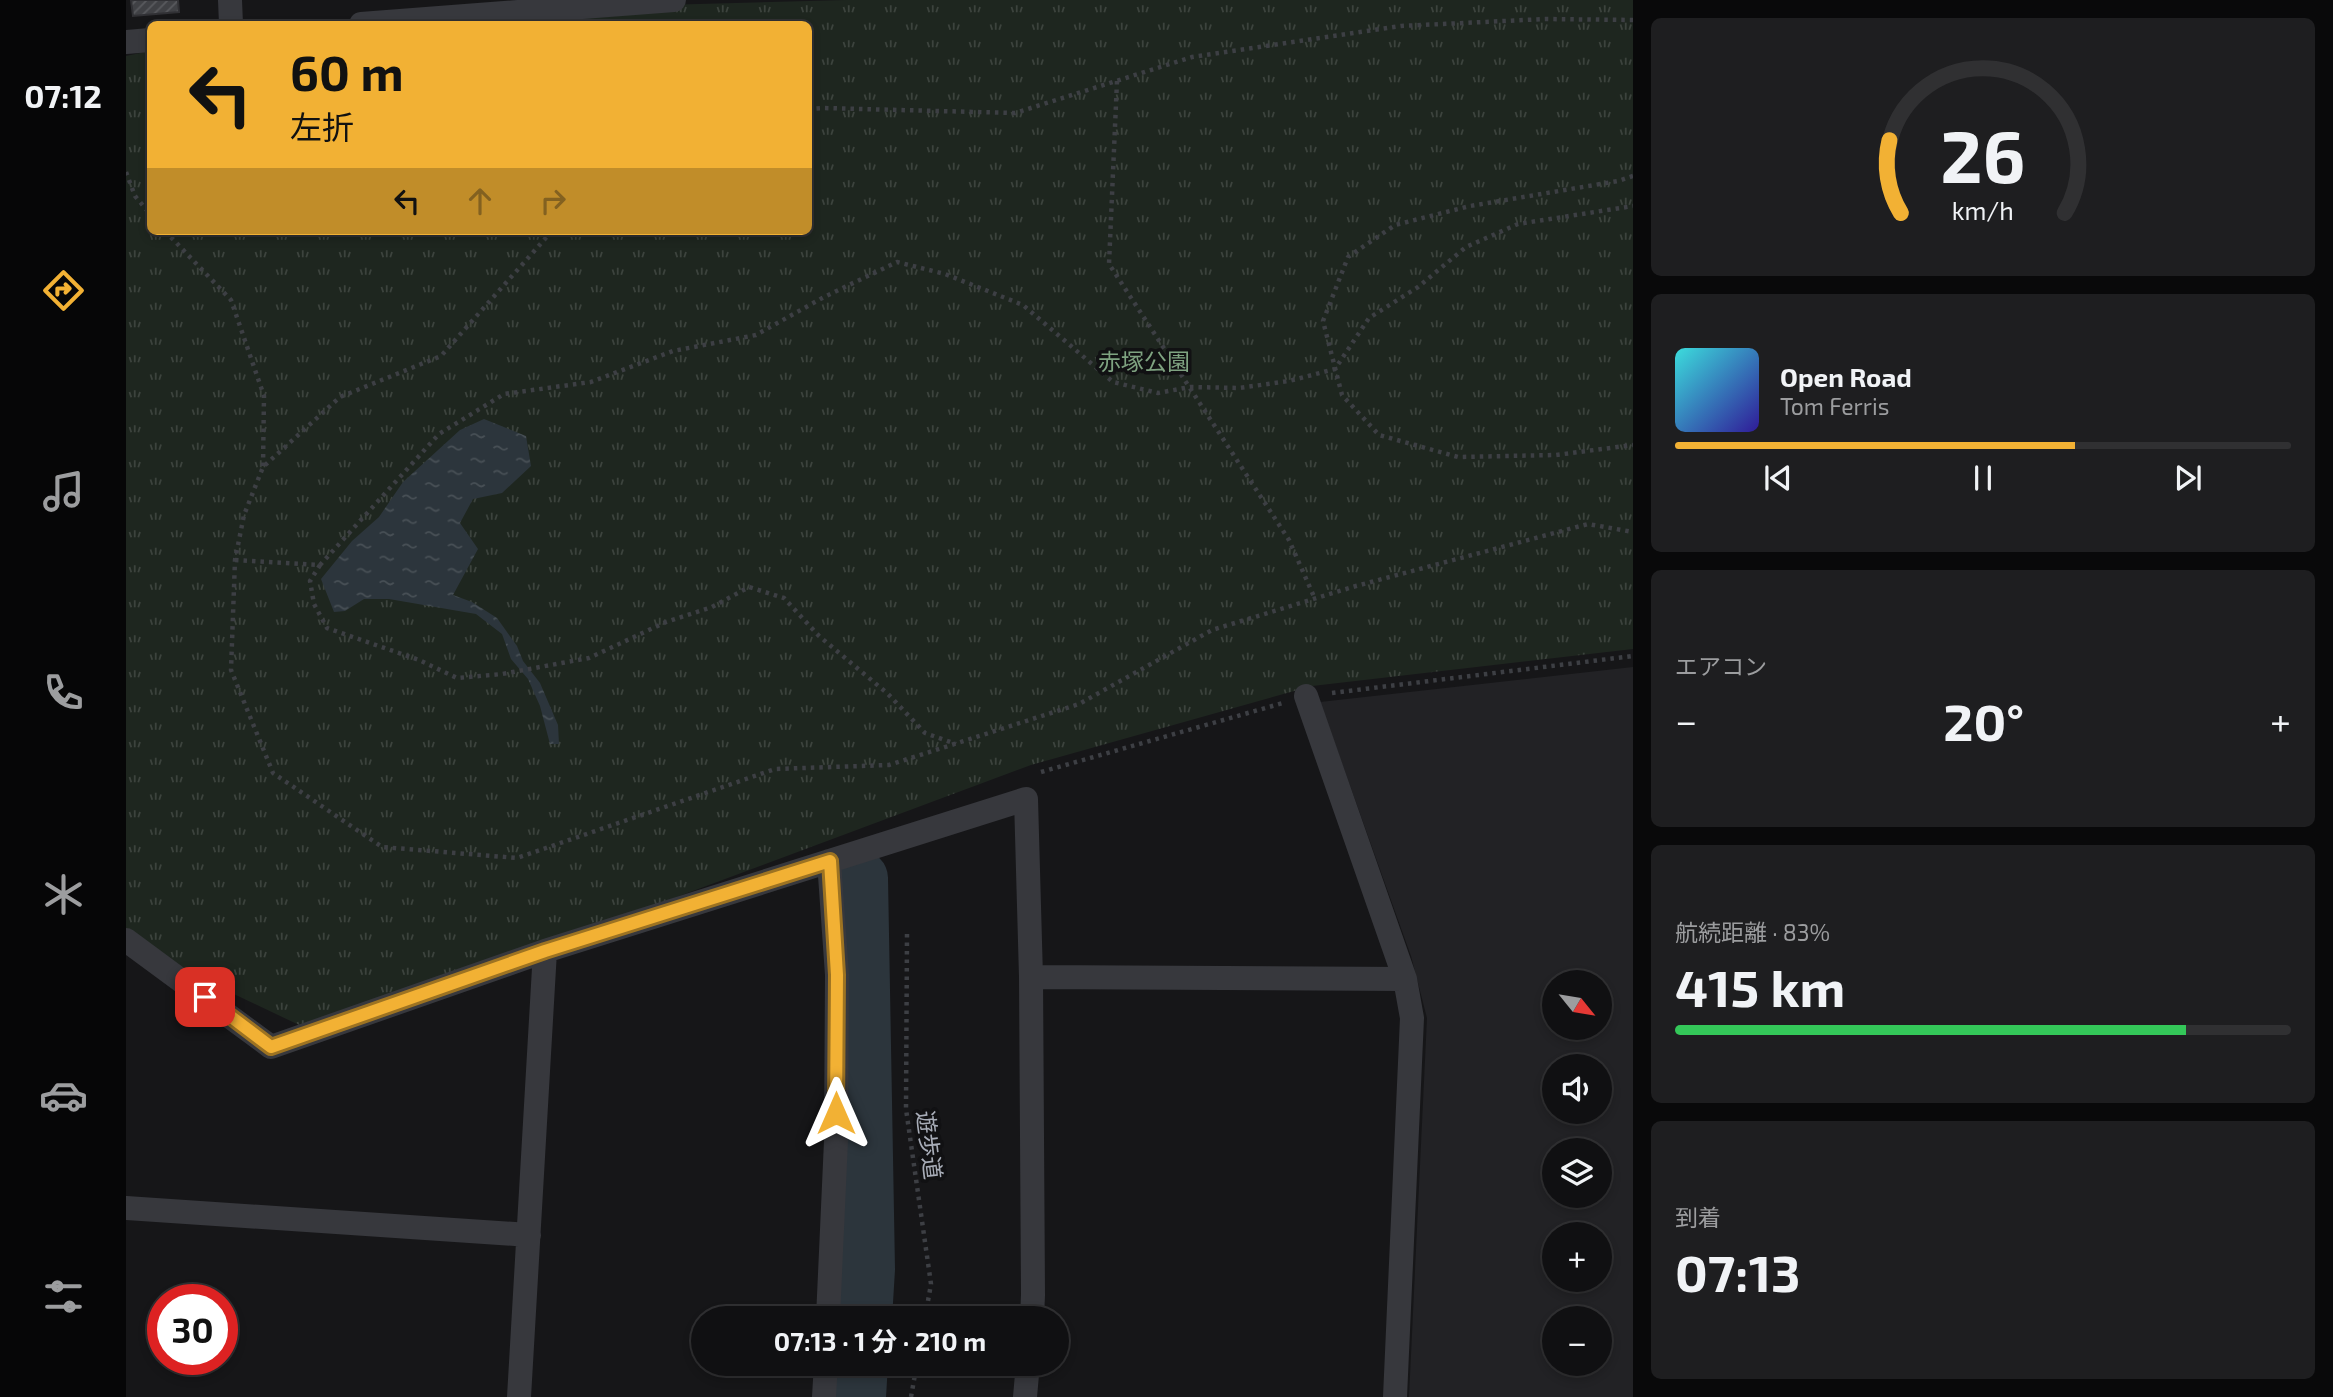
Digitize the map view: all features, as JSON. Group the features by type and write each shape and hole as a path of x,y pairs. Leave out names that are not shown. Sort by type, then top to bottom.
{"street":[{"path":"230,0 231,21"},
{"path":"395,21 590,4 674,0"},
{"path":"126,42 147,40"},
{"path":"1306,696 1405,979 1412,1018 1395,1397"},
{"path":"126,940 271,1047 545,951 1026,799 1031,977 1033,1306"},
{"path":"829,1306 836,1141 837,1003 830,861"},
{"path":"519,1397 545,951"},
{"path":"1031,977 1405,979"},
{"path":"126,1208 529,1235"},
{"path":"824,1397 825,1376"},
{"path":"1025,1397 1027,1376"}],"path":[{"path":"812,109 1015,113 1192,57 1401,26 1545,19 1633,20"},
{"path":"1117,81 1108,264 1289,540 1315,599"},
{"path":"126,172 135,197 147,211"},
{"path":"1633,176 1618,181 1470,206 1395,225 1348,257 1323,321 1342,396 1379,435 1458,457 1556,455 1633,444"},
{"path":"956,744 925,733 888,694 820,636 784,598 749,587 712,607 666,622 589,658 502,674 457,678 419,660 327,628 314,604 310,581 320,565 439,434 504,394 591,382 673,351 756,335 824,297 897,262 945,274 1023,305 1113,382 1158,393 1189,387 1239,388 1289,381 1335,369 1369,318 1418,288 1466,247 1518,224 1633,206"},
{"path":"169,235 230,300 264,396 263,467 244,515 235,560 231,670 273,773 382,847 517,858 775,769 889,765 1079,704 1212,630 1588,524 1633,532"},
{"path":"263,467 340,397 441,356 548,235"},
{"path":"235,560 320,565"},
{"name":"遊歩道","path":"907,934 906,1109 931,1284 927,1306"},
{"path":"911,1397 915,1376"}],"shaded area":[{"path":"1633,667 1633,1397 1409,1397 1427,1018 1411,956 1320,702"}],"green space":[{"name":"赤塚公園","path":"847,0 1633,0 1633,649 1312,686 1031,765 314,1032 126,943 126,56 147,52 147,235 812,235 812,21 401,21 590,7"}],"water":[{"path":"484,419 526,436 531,466 502,493 473,499 460,523 478,549 453,595 472,602 497,618 517,646 523,661 540,683 558,725 559,744 550,744 540,706 528,679 511,659 502,634 476,614 389,599 364,599 345,611 334,612 321,579 352,541 379,517 403,482 460,430"}],"building":[{"path":"131,0 178,0 179,12 133,16"}],"waterway":[{"path":"861,878 868,1269 866,1306"},
{"path":"859,1397 860,1376"}],"route":[{"path":"205,997 271,1047 545,951 830,861 837,975 836,1113"}]}
